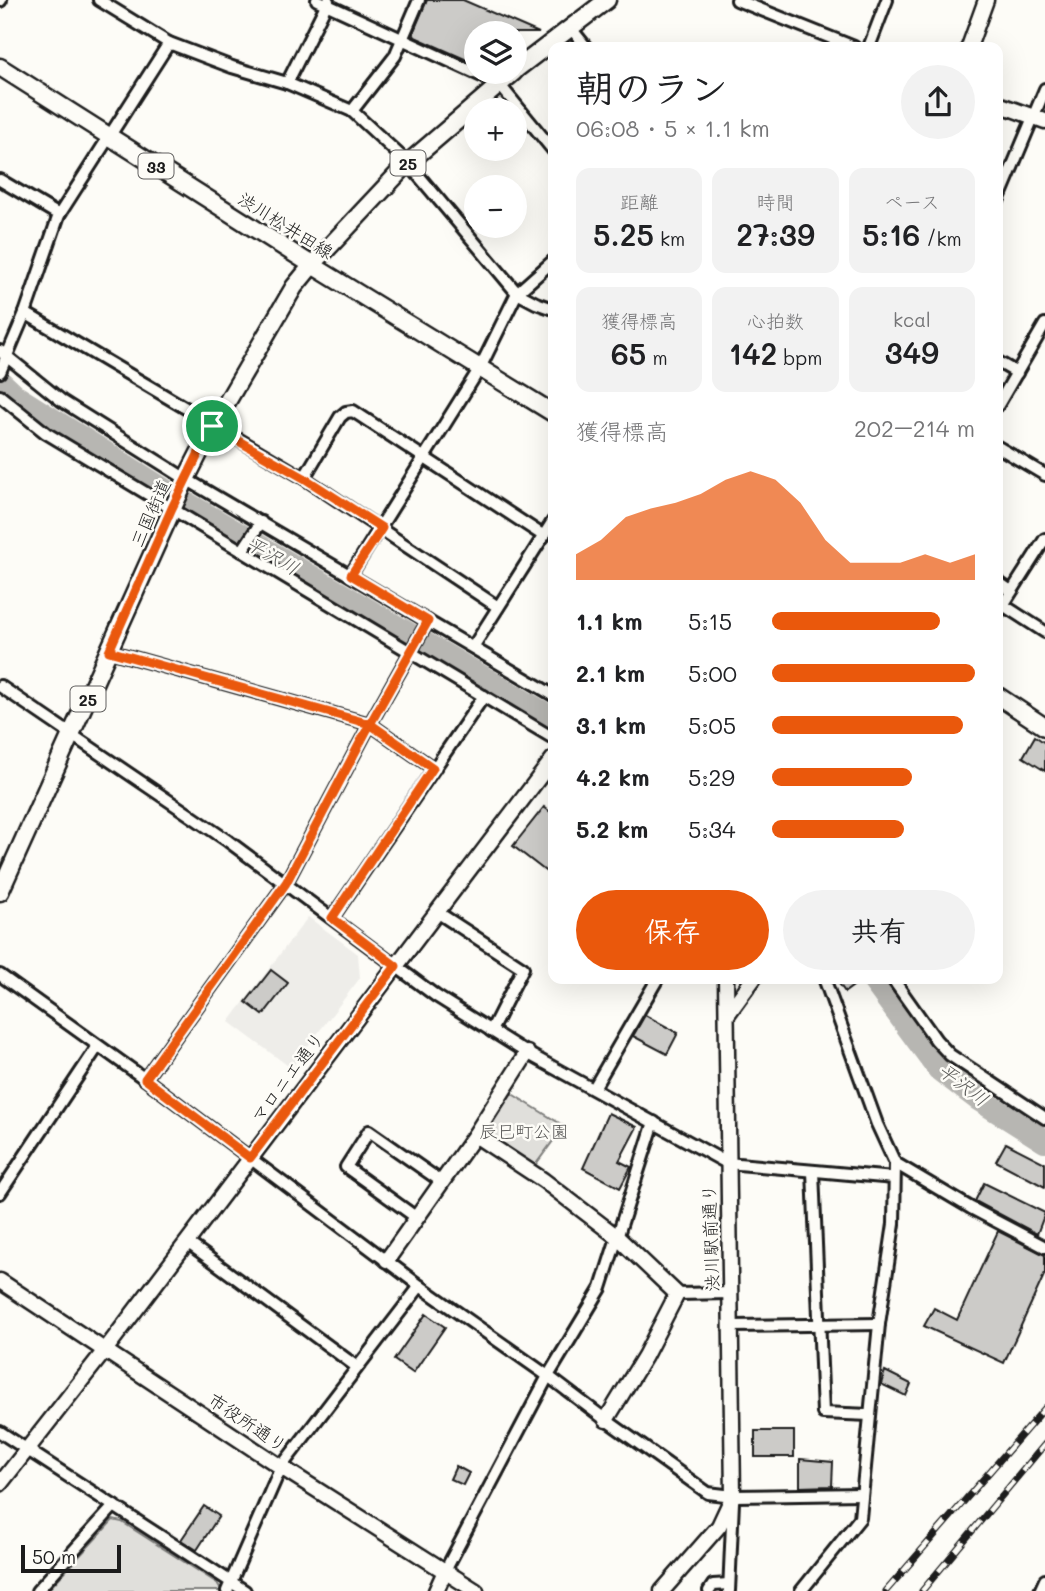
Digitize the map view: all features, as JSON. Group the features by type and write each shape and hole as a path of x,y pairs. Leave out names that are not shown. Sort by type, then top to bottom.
{"main road":[{"name":"三国街道","path":"551,42 607,0"},
{"name":"三国街道","path":"527,62 548,45"},
{"name":"渋川松井田線","path":"0,67 312,265 548,410"},
{"name":"三国街道","path":"0,892 184,483 212,426 294,287 408,163 499,84"},
{"path":"1003,699 1045,727"}],"street":[{"path":"99,0 169,43 232,67 287,83 352,111 408,163 517,293 548,307"},
{"path":"352,111 395,56 419,0"},
{"path":"737,0 842,42"},
{"path":"871,42 887,0"},
{"path":"971,42 986,0"},
{"path":"287,83 324,1 464,68"},
{"path":"570,27 582,42"},
{"path":"169,43 59,215 24,313 3,361 184,483 260,522 351,575 426,625 472,647 548,692"},
{"path":"499,84 548,142"},
{"path":"1003,191 1039,119 1045,89"},
{"path":"1003,106 1039,119"},
{"path":"0,180 59,215"},
{"path":"351,575 480,368 517,293 548,265"},
{"path":"24,313 304,478 498,607"},
{"path":"1003,397 1045,324"},
{"path":"1003,365 1017,373"},
{"path":"0,396 46,433 412,650 548,735"},
{"path":"304,478 340,417 353,411 544,536"},
{"path":"1003,450 1045,475"},
{"path":"243,550 260,522"},
{"path":"472,647 548,530"},
{"path":"1003,604 1045,539"},
{"path":"1003,585 1011,591"},
{"path":"1003,611 1045,632"},
{"path":"145,1079 286,883 426,625"},
{"path":"109,651 370,724 433,768"},
{"path":"0,686 286,883 436,996 527,1053 727,1163 894,1178"},
{"path":"332,918 484,696"},
{"name":"マロニエ通り","path":"0,1485 548,766"},
{"path":"437,912 523,968 491,1031"},
{"path":"0,975 145,1079 420,1286 708,1493 733,1496 862,1494"},
{"path":"594,1088 655,984"},
{"name":"渋川駅前通り","path":"726,984 733,1496"},
{"path":"727,1016 750,984"},
{"path":"801,1591 860,1518 879,1324 894,1224 895,1163 877,1124 826,984"},
{"path":"896,984 936,1040 950,1055 1045,1118"},
{"path":"0,1192 98,1045"},
{"path":"387,1260 475,1135 527,1053"},
{"path":"436,1591 548,1376 601,1288 615,1236 654,1122"},
{"path":"417,1218 346,1167 369,1131 442,1182"},
{"path":"475,1135 543,1180 615,1236 677,1294 731,1293"},
{"path":"895,1163 971,1208 1045,1247"},
{"path":"813,1171 824,1413 870,1415"},
{"path":"187,1242 357,1367"},
{"name":"市役所通り","path":"0,1281 281,1467 477,1591"},
{"path":"229,1586 281,1467 420,1286"},
{"path":"606,1420 645,1356 677,1294"},
{"path":"732,1326 879,1324"},
{"path":"0,1432 114,1506 229,1586 245,1591"},
{"path":"709,1591 713,1585 729,1587 733,1496"},
{"path":"662,1591 719,1526 733,1496"},
{"path":"37,1591 114,1506"},
{"path":"1040,1591 1045,1580"}],"shaded area":[{"path":"308,917 358,954 360,978 291,1068 229,1022"}],"green space":[{"name":"辰巳町公園","path":"509,1092 564,1126 533,1168 488,1136 488,1125"},
{"path":"113,1520 122,1522 217,1583 220,1591 47,1591"}],"building":[{"path":"427,0 463,0 511,21 464,21 464,59 415,37 413,33"},
{"path":"527,28 539,33 527,33"},
{"path":"1035,736 1045,743 1045,771 1023,757"},
{"path":"544,807 548,810 548,873 513,846"},
{"path":"271,970 288,983 263,1015 246,1002"},
{"path":"839,984 856,984 845,992"},
{"path":"645,1015 678,1033 667,1054 633,1036"},
{"path":"608,1113 637,1127 619,1161 631,1167 620,1188 583,1168"},
{"path":"1006,1143 1045,1163 1045,1187 996,1161"},
{"path":"984,1183 1045,1213 1037,1234 975,1201"},
{"path":"998,1231 1045,1255 1045,1273 1004,1363 924,1326 934,1308 957,1320"},
{"path":"426,1314 445,1327 413,1373 394,1360"},
{"path":"885,1371 911,1384 906,1396 881,1384"},
{"path":"755,1431 794,1431 794,1457 755,1457"},
{"path":"800,1459 833,1462 832,1486 800,1487"},
{"path":"456,1466 469,1473 463,1485 450,1479"},
{"path":"204,1506 219,1516 197,1550 181,1540"}],"waterway":[{"name":"平沢川","path":"0,382 16,397 165,491 548,716"},
{"name":"平沢川","path":"876,984 939,1069 977,1098 1045,1141"}],"railway":[{"path":"886,1591 1045,1408"},
{"path":"922,1591 1045,1444"}],"route":[{"path":"212,426 172,508 109,651 370,724 286,883 145,1079 250,1158 396,966 332,918 433,768 370,724 428,621 351,575 382,528 304,478 212,426"}]}
